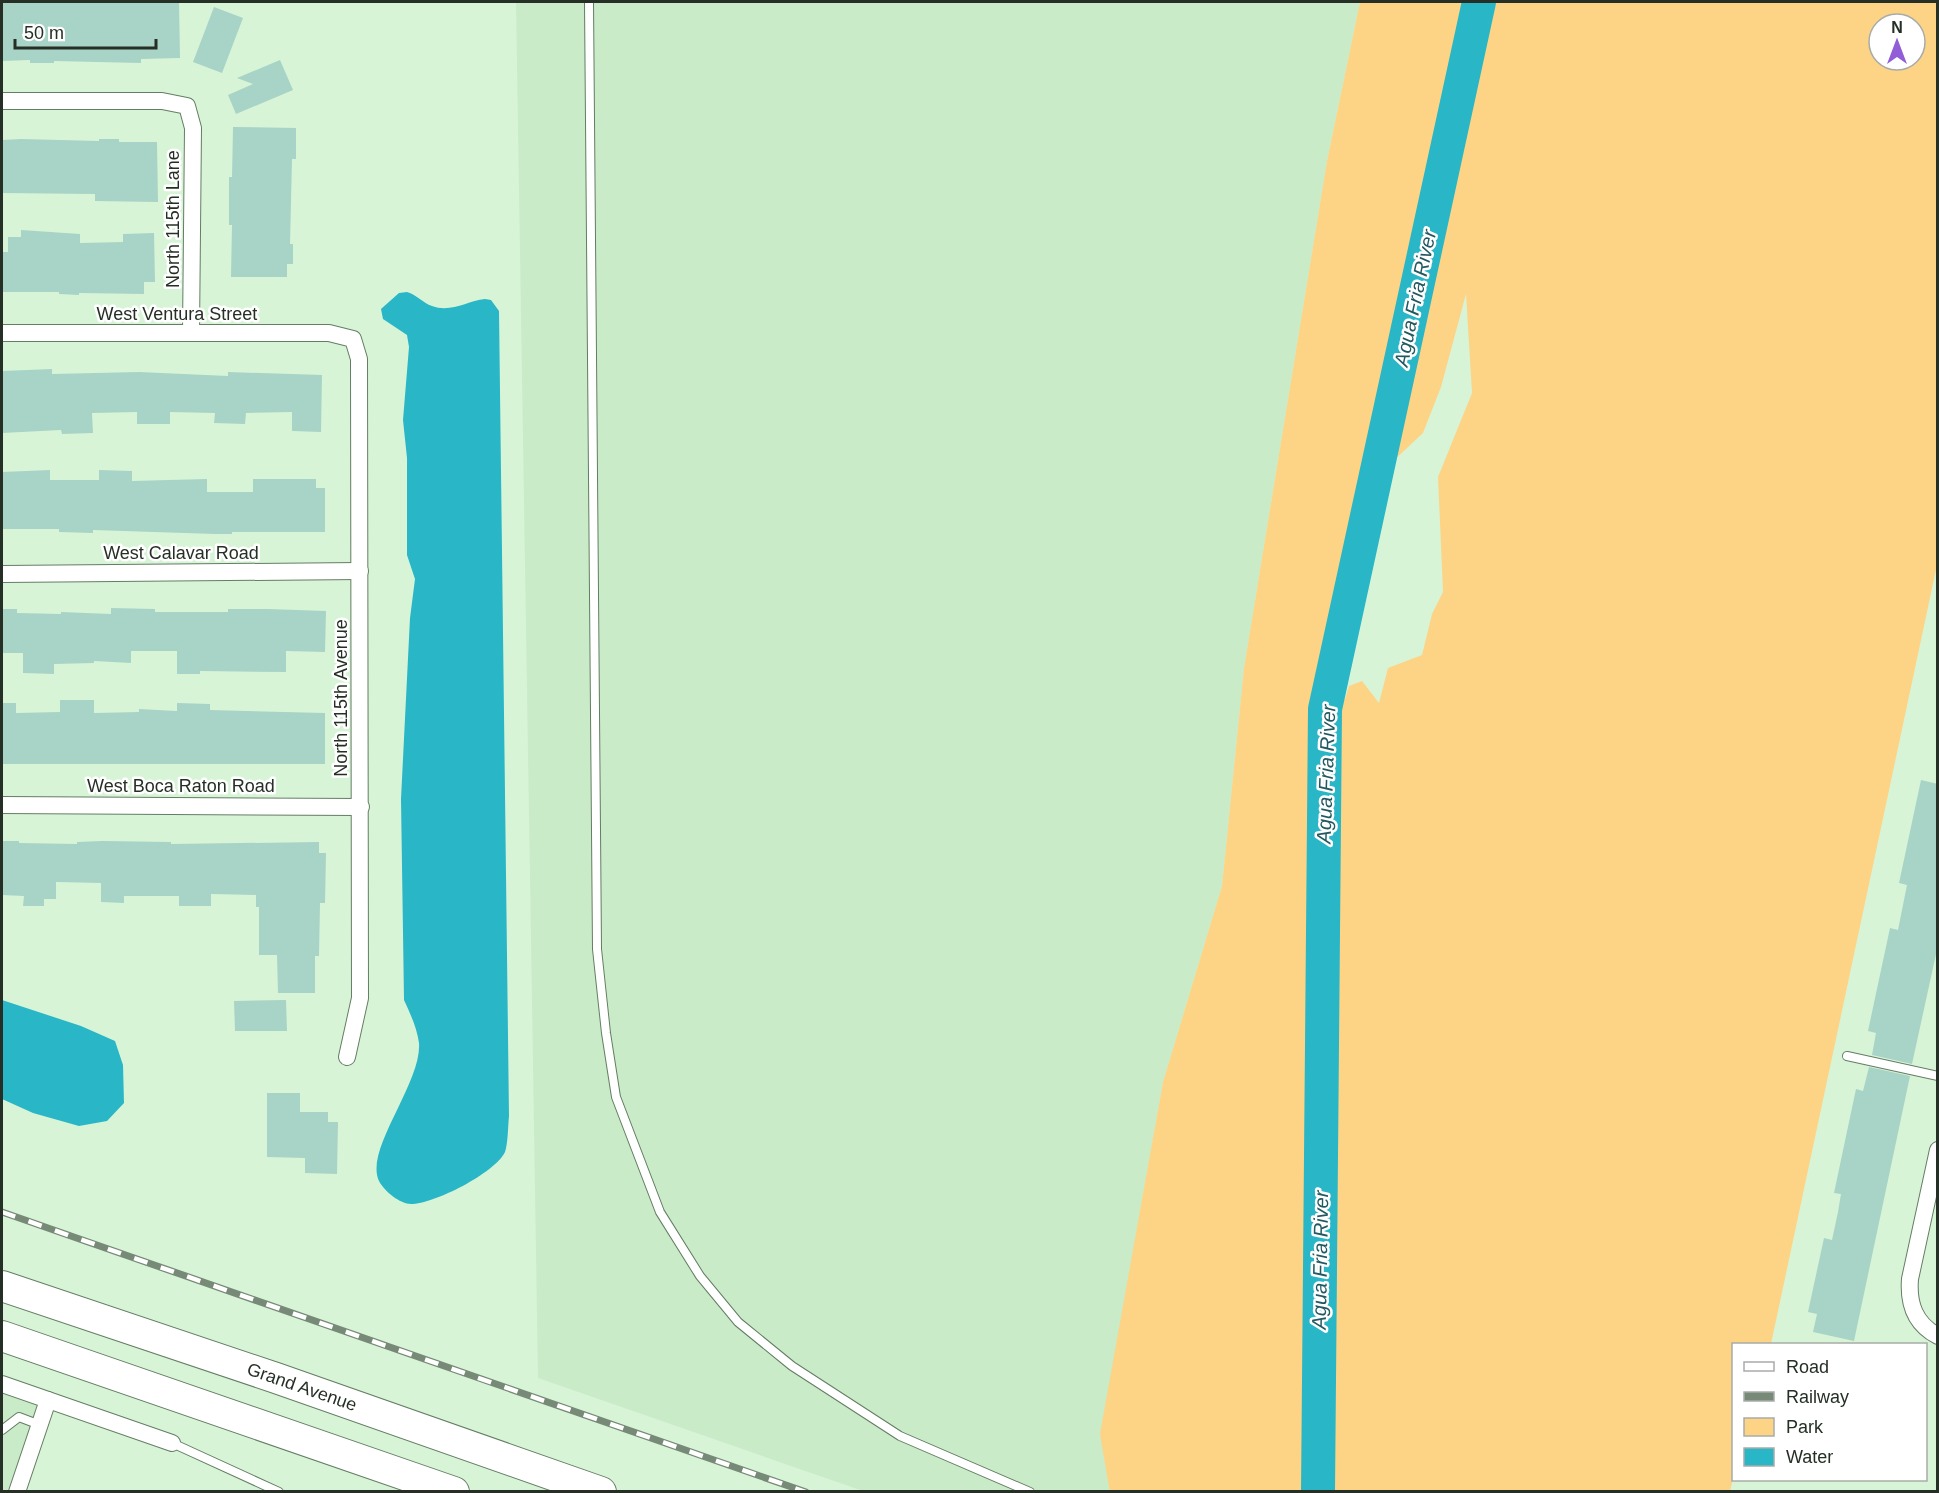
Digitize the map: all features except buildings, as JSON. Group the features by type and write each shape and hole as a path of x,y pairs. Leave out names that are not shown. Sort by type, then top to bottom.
{"highway":[{"name":"Grand Avenue","path":"2,1286 601,1491"},
{"path":"2,1336 454,1491"}],"street":[{"name":"North 115th Lane","path":"2,100 162,101 187,106 193,128 192,333"},
{"name":"West Ventura Street","path":"2,333 329,333 353,339"},
{"name":"North 115th Avenue","path":"347,1057 360,998 359,359 353,339"},
{"name":"West Calavar Road","path":"2,574 360,571"},
{"name":"West Boca Raton Road","path":"2,805 361,807"},
{"path":"1938,1150 1909,1292 1910,1304 1920,1322 1938,1336"},
{"path":"2,1384 172,1443"},
{"path":"17,1491 48,1400"}],"lane":[{"path":"589,2 597,949 606,1034 616,1097 660,1212 700,1276 738,1322 792,1366 900,1436 1030,1491"},
{"path":"1847,1056 1938,1076"},
{"path":"2,1430 19,1417 40,1425"},
{"path":"172,1443 279,1491"}],"shaded area":[{"path":"516,2 1360,2 1327,161 1244,668 1222,886 1163,1082 1101,1434 1111,1491 863,1491 538,1378"},
{"path":"2,1392 40,1406 8,1491 2,1491"}],"green space":[{"path":"1360,2 1937,2 1937,565 1771,1343 1732,1343 1732,1481 1730,1491 1111,1492 1100,1434 1163,1082 1222,886 1244,668 1327,161","holes":["1466,294 1472,393 1438,477 1443,592 1432,614 1422,655 1388,668 1379,703 1362,681 1349,686 1345,699 1320,694 1347,563 1358,494 1423,433 1441,387"]}],"water":[{"path":"407,292 439,308 485,299 491,300 499,311 509,1116 505,1152 489,1169 448,1193 421,1203 411,1204 397,1199 385,1189 379,1181 377,1168 379,1152 412,1077 418,1059 419,1043 415,1026 404,1000 401,799 410,618 415,579 407,555 407,458 403,420 409,347 407,335 383,319 381,309 399,293"},
{"path":"2,1000 81,1026 115,1041 123,1065 124,1103 107,1121 79,1126 33,1113 2,1099"}],"waterway":[{"name":"Agua Fria River","path":"1318,1492 1325,709 1479,2"}],"railway":[{"path":"2,1212 806,1492"}]}
